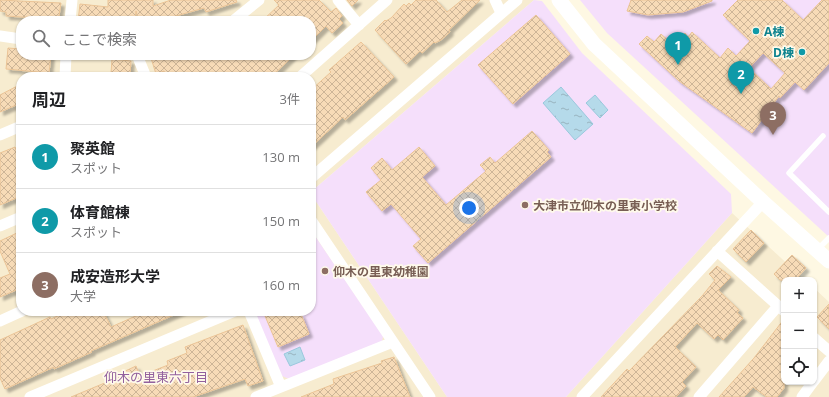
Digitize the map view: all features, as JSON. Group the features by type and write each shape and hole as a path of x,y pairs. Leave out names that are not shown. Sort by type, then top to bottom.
{"street":[{"path":"70,16 72,0"},
{"path":"239,16 259,0"},
{"path":"338,0 359,24"},
{"path":"306,72 387,0"},
{"path":"495,0 501,13"},
{"path":"316,174 517,0"},
{"path":"559,0 594,44 763,202 829,261"},
{"path":"0,36 16,38"},
{"path":"65,72 66,60"},
{"path":"139,60 144,72"},
{"path":"0,135 16,128"},
{"path":"582,397 763,202"},
{"path":"0,226 16,219"},
{"path":"316,227 430,397"},
{"path":"699,397 781,308 717,251"},
{"path":"0,321 16,314"},
{"path":"30,397 223,316"},
{"path":"251,316 281,387"},
{"path":"817,341 829,351"},
{"path":"256,397 393,342"},
{"path":"817,377 829,361"},
{"path":"802,397 811,385"}],"lane":[{"path":"823,136 789,173 829,212"},
{"path":"817,250 829,238"}],"shaded area":[{"path":"0,0 534,0 316,188 316,72 16,72 16,316 316,316 316,201 447,397 0,397"},
{"name":"大津市立仰木の里東小学校","path":"534,0 542,1 582,53 731,194 732,213 566,397 447,397 316,201 316,188"},
{"path":"580,0 829,0 829,237 607,33"},
{"path":"732,213 802,277 781,277 781,385 817,385 817,291 829,302 829,397 566,397"},
{"name":"仰木の里東幼稚園","path":"316,237 383,336 382,342 289,379 282,376 256,316 316,316"}],"water":[{"path":"561,87 593,124 575,140 543,103"},
{"path":"595,95 608,110 600,118 586,103"},
{"path":"300,347 305,360 290,366 284,354"}],"building":[{"path":"0,0 61,3 59,16 6,16 6,12 0,11"},
{"path":"108,0 153,0 153,6 171,0 236,0 237,2 206,12 204,8 176,16 138,16 136,11 136,16 79,16 80,4 108,7"},
{"path":"274,0 319,0 331,12 336,8 342,16 339,19 343,23 332,33 326,26 316,36 316,16 267,16 279,5"},
{"path":"347,0 358,0 352,6"},
{"path":"416,0 436,0 447,12 462,0 480,0 449,30 450,32 441,40 435,43 434,42 422,53 420,51 406,64 375,30 385,20 386,21 391,18 404,4 406,6 409,3 411,5"},
{"path":"631,0 712,1 683,12 648,15 627,11"},
{"path":"738,0 782,0 803,20 822,0 829,0 829,63 804,90 795,82 780,98 779,96 752,133 679,81 639,44 647,36 654,42 661,34 669,41 677,32 682,36 685,33 688,37 692,32 720,58 728,48 736,56 750,41 723,15","holes":["763,53 785,73 771,89 749,68"]},
{"path":"536,15 570,54 513,104 478,65"},
{"path":"361,42 394,77 345,120 343,117 316,142 316,86 331,72 329,70"},
{"path":"8,48 16,49 16,60 50,60 49,72 6,69"},
{"path":"112,60 131,61 130,72 111,72"},
{"path":"152,60 289,60 276,72 155,72"},
{"path":"16,87 16,105 0,112 0,95"},
{"path":"532,131 549,150 547,152 551,157 428,263 413,246 421,239 391,204 382,211 366,192 381,180 371,168 382,158 392,170 419,147 435,166 422,177 446,205 486,171 480,165 490,157 495,163"},
{"path":"15,147 16,149 16,198 0,205 0,153"},
{"path":"751,230 764,243 746,262 733,249"},
{"path":"16,233 16,290 0,297 0,278 10,274 0,251 0,241"},
{"path":"792,255 806,268 798,277 781,277 780,280 774,274"},
{"path":"717,266 731,277 718,290 739,310 737,313 743,318 723,340 718,335 714,339 697,323 675,347 696,367 682,382 686,386 676,397 601,397 627,369 629,371 702,296 715,280 709,274"},
{"path":"829,304 829,329 817,317"},
{"path":"57,316 106,316 111,327 136,316 172,316 54,369 54,367 5,389 0,378 0,340 50,317 51,319"},
{"path":"265,316 302,316 309,334 278,347"},
{"path":"781,323 781,385 784,385 784,388 777,397 767,397 753,387 744,397 719,397 754,358"},
{"path":"243,325 263,381 248,386 245,379 193,397 71,397 107,382 106,380 136,366 140,376 168,365 167,361 187,353 185,347"},
{"path":"394,357 410,397 301,397 334,384 333,379 382,363 381,361"}],"place":[{"name":"A棟","path":"756,31"},
{"name":"D棟","path":"802,52"},
{"name":"聚英館","path":"678,65"},
{"name":"体育館棟","path":"741,94"},
{"name":"成安造形大学","path":"773,135"},
{"name":"大津市立仰木の里東小学校","path":"525,205"},
{"name":"仰木の里東幼稚園","path":"325,271"}],"district":[{"name":"仰木の里東六丁目","path":"156,377"}]}
